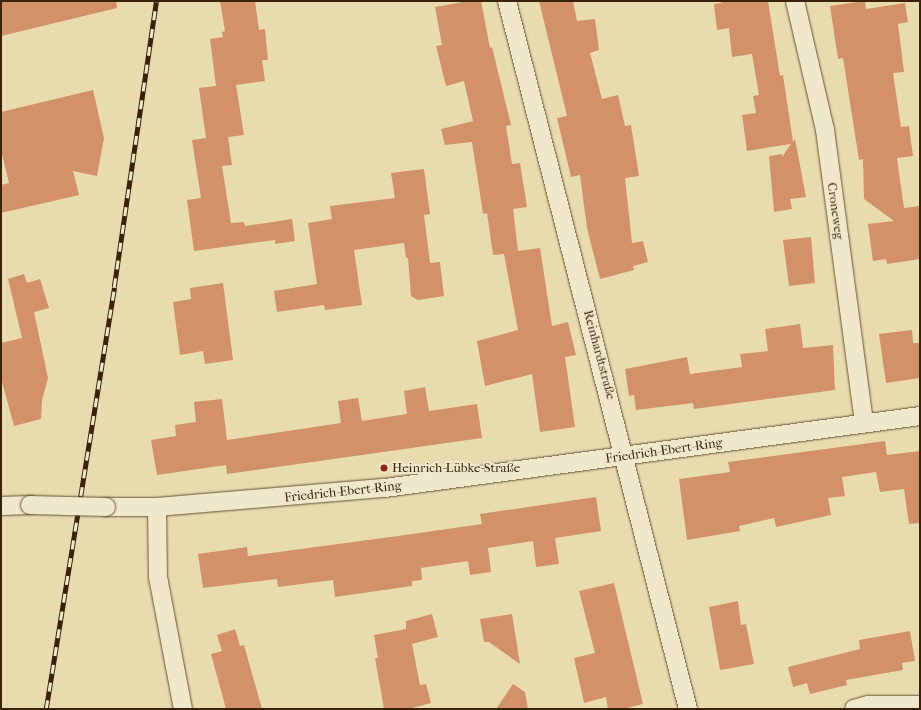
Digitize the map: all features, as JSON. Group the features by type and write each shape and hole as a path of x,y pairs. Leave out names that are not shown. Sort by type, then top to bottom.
{"street":[{"name":"Reinhardtstraße","path":"507,1 625,457 688,709"},
{"name":"Croneweg","path":"796,1 825,130 864,423"},
{"name":"Friedrich-Ebert-Ring","path":"1,506 30,505 157,508 385,488 625,457 920,416"},
{"path":"157,508 158,576 183,709"},
{"path":"854,709 868,705 920,704"}],"building":[{"path":"1,1 116,1 117,8 1,36"},
{"path":"220,1 255,1 259,30 265,29 268,60 262,60 265,81 236,85 244,135 228,137 232,165 222,166 231,223 244,222 245,226 292,219 295,241 275,244 275,240 194,251 187,200 201,198 192,140 206,138 199,88 216,86 210,39 223,37 222,32 225,31"},
{"path":"469,1 481,1 490,48 492,47 511,125 506,126 512,164 520,163 527,207 513,209 518,251 540,248 552,326 568,322 576,355 565,357 575,427 540,432 532,374 485,386 477,341 518,330 504,254 493,255 487,213 483,214 472,142 445,145 441,129 473,121 464,81 446,86 436,46 442,45 435,7"},
{"path":"539,1 573,1 577,21 595,19 599,50 590,53 602,99 618,95 625,126 631,125 639,176 625,178 632,243 643,241 648,262 633,266 634,270 600,279 587,228 580,175 571,177 557,118 567,116"},
{"path":"721,1 768,1 780,76 783,75 793,142 795,139 806,197 790,199 792,209 774,212 769,156 782,154 782,157 791,144 747,151 742,115 756,113 753,96 759,95 752,54 732,57 729,28 717,30 714,4 721,3"},
{"path":"865,1 866,9 905,3 908,22 898,24 904,72 893,73 901,127 909,126 913,156 897,158 904,208 920,206 920,259 887,264 886,259 873,261 868,224 894,221 864,199 863,159 859,160 843,58 838,59 830,6"},
{"path":"93,90 104,138 97,176 73,171 79,195 1,213 1,185 9,183 1,150 1,112"},
{"path":"424,169 430,214 424,215 430,263 440,262 444,296 418,300 411,296 408,258 406,258 404,243 354,250 362,305 325,310 324,305 277,312 274,291 317,284 308,223 332,219 330,206 395,198 391,173"},
{"path":"811,237 815,283 789,286 783,240"},
{"path":"24,274 27,283 40,279 49,308 34,312 48,378 42,400 41,419 14,426 1,378 1,343 22,338 8,279"},
{"path":"223,283 233,360 205,364 203,351 180,355 173,302 191,299 190,288"},
{"path":"800,324 803,348 833,345 835,390 694,409 693,403 636,410 634,395 629,396 625,369 687,357 690,374 742,367 740,354 768,351 765,329"},
{"path":"912,330 913,343 920,343 920,378 886,383 879,334"},
{"path":"425,387 429,411 477,404 482,438 227,474 226,465 157,475 151,440 176,436 175,425 196,422 194,402 222,399 227,440 341,423 338,401 358,398 362,421 407,414 404,391"},
{"path":"885,441 887,455 920,451 920,523 909,524 904,489 880,492 876,472 842,477 845,496 828,498 831,515 776,527 774,518 739,526 740,531 687,540 679,479 730,472 728,462"},
{"path":"596,497 601,531 555,538 559,564 536,567 533,541 488,548 491,572 470,575 468,561 421,568 422,580 412,581 412,586 335,597 333,580 278,587 277,579 203,588 198,554 247,547 248,556 482,524 480,514"},
{"path":"614,583 643,704 623,709 608,709 606,697 584,703 574,658 595,653 579,591"},
{"path":"738,601 741,625 746,624 754,664 720,670 709,607"},
{"path":"432,614 438,637 412,644 420,685 426,684 431,703 408,709 384,709 375,658 378,658 374,635 406,629 406,621"},
{"path":"512,614 520,664 489,642 484,642 480,619"},
{"path":"235,629 240,646 244,645 262,709 226,709 211,654 222,651 217,635"},
{"path":"910,631 915,661 902,663 903,670 846,680 847,685 810,694 807,683 793,687 788,667 860,649 859,640"},
{"path":"513,684 525,692 528,709 496,709"}],"railway":[{"path":"46,709 114,287 156,1"}],"place":[{"name":"Heinrich-Lübke-Straße","path":"384,468"}]}
